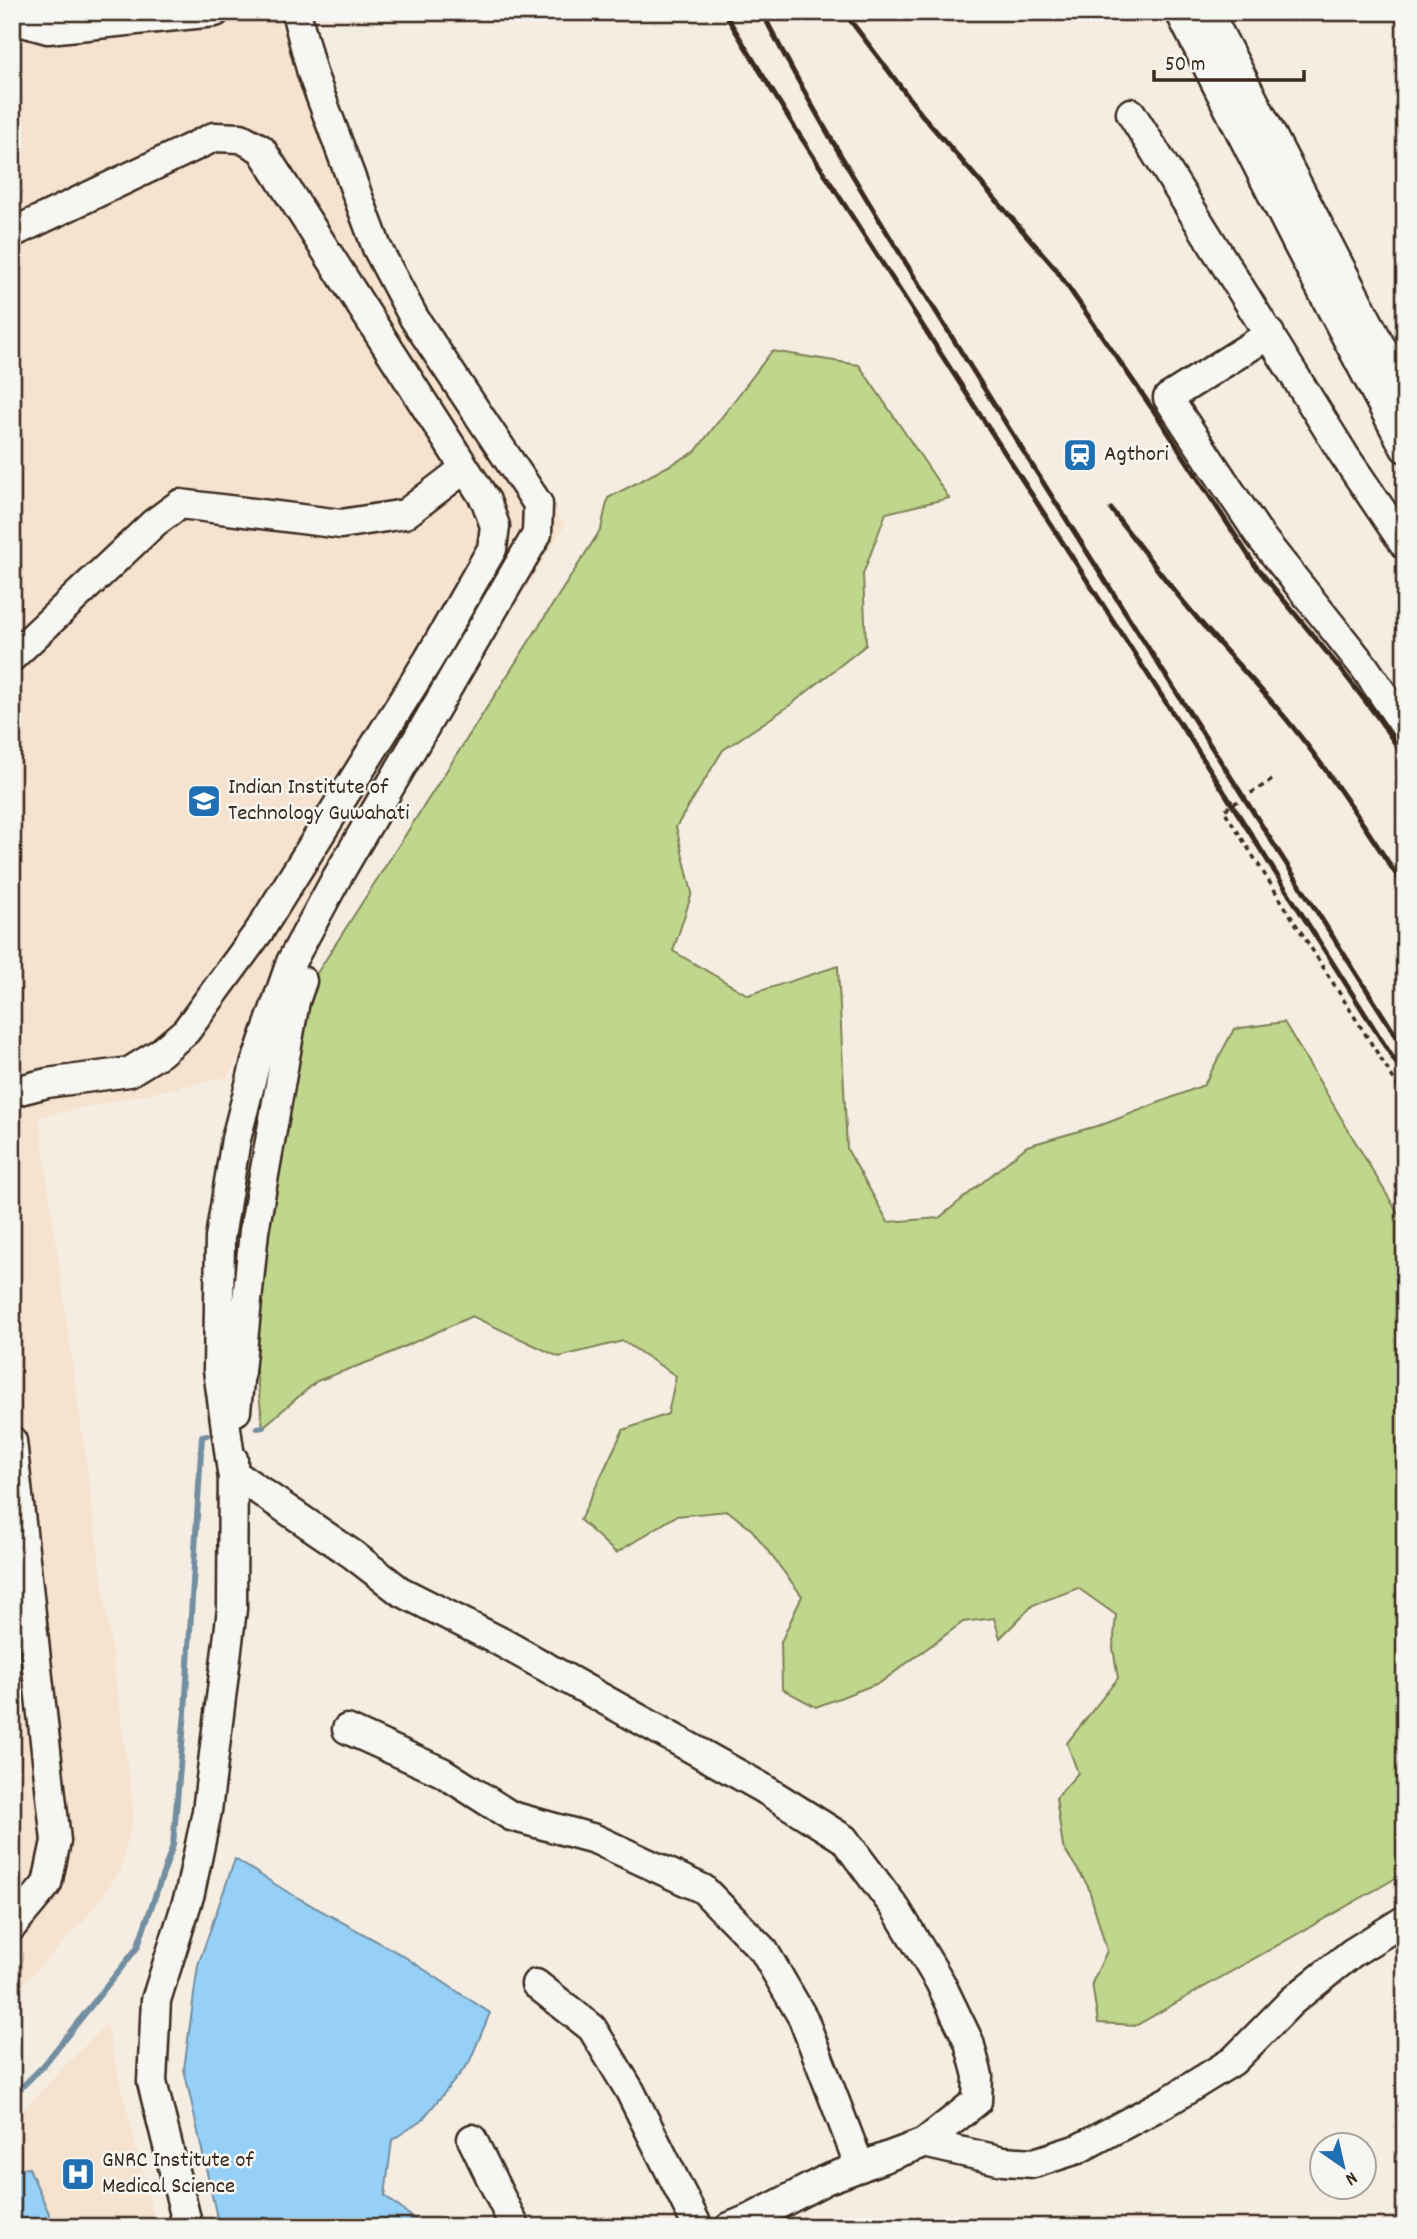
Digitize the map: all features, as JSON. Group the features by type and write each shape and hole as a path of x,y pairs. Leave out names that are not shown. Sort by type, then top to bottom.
{"street":[{"path":"12,19 48,29 215,12"},
{"path":"188,2227 152,2082 156,2000 190,1893 206,1811 232,1609 232,1472 218,1370 220,1238 236,1139 255,1065 291,962 336,879 537,534 538,504 414,318 377,248 312,73 296,12"},
{"path":"1180,12 1311,243 1405,393"},
{"path":"1208,12 1405,448"},
{"path":"1131,113 1344,455 1405,545"},
{"path":"12,233 215,137 241,138 261,149 486,501 495,526 492,549 429,659 260,930 186,1031 129,1072 47,1083 12,1092"},
{"path":"1270,334 1168,398 1260,536 1366,668 1405,726"},
{"path":"12,657 154,523 180,504 341,524 405,514 464,469"},
{"path":"12,1440 56,1841 47,1884 12,1926"},
{"path":"232,1472 352,1554 400,1591 501,1642 761,1787 844,1839 896,1909 940,1982 969,2042 978,2076 977,2101 924,2143 825,2180 730,2227"},
{"path":"347,1729 442,1772 511,1816 595,1839 703,1889 764,1951 803,2018 860,2167"},
{"path":"924,2143 1003,2161 1034,2163 1078,2149 1170,2100 1233,2061 1292,2001 1352,1953 1405,1920"},
{"path":"536,1984 592,2028 630,2091 698,2227"},
{"path":"472,2139 515,2227"}],"path":[{"path":"1272,780 1224,810 1405,1097"}],"shaded area":[{"name":"Indian Institute of Technology Guwahati","path":"12,12 272,12 308,78 406,296 565,525 227,1077 39,1117 134,1814 120,1872 85,1919 12,1996"},
{"name":"GNRC Institute of Medical Science","path":"106,2024 156,2227 12,2227 12,2121"}],"green space":[{"path":"772,351 859,365 949,498 886,513 863,574 866,645 789,706 723,750 676,827 692,893 673,951 748,995 838,966 847,1149 888,1222 939,1218 1027,1146 1107,1123 1204,1085 1234,1029 1284,1022 1405,1225 1405,1873 1137,2025 1098,2023 1092,1983 1107,1951 1088,1886 1063,1847 1056,1798 1078,1773 1067,1743 1118,1678 1113,1648 1116,1615 1078,1588 1033,1605 1000,1638 994,1618 963,1622 881,1682 816,1707 782,1689 781,1642 802,1596 752,1530 728,1511 676,1516 616,1553 580,1520 623,1430 668,1414 676,1376 623,1341 559,1357 472,1316 379,1358 317,1381 263,1427 251,1330 310,984 601,529 608,498 695,452"}],"water":[{"path":"235,1859 289,1893 402,1955 490,2013 469,2063 421,2121 392,2140 385,2196 417,2221 418,2227 219,2227 184,2069 198,1965"},
{"path":"29,2168 55,2227 12,2227 12,2169"}],"waterway":[{"path":"257,1428 263,1427"},
{"path":"12,2097 43,2066 137,1948 173,1845 185,1712 202,1436 207,1435"}],"railway":[{"path":"724,12 795,128 1185,732"},
{"path":"762,12 843,160 901,255 1405,1050"},
{"path":"844,12 922,115 1055,268 1158,417 1254,564 1343,672 1405,758"},
{"path":"1111,509 1186,605 1281,712 1351,806 1405,888"},
{"path":"1181,724 1405,1077"}],"place":[{"name":"Agthori","path":"1080,455"},
{"name":"Indian Institute of Technology Guwahati","path":"204,801"},
{"name":"GNRC Institute of Medical Science","path":"78,2174"}]}
